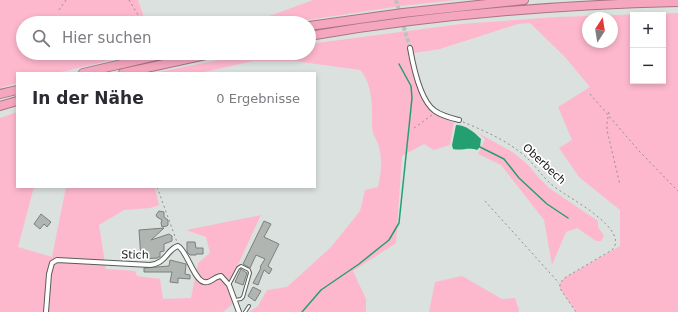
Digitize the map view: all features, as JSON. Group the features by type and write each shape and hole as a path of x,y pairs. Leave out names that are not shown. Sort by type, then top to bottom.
{"highway":[{"path":"316,25 403,12 524,0"},
{"path":"316,35 490,12 560,7 678,2"},
{"path":"87,72 139,60"},
{"path":"128,72 183,60"},
{"path":"0,94 16,90"},
{"path":"0,106 16,101"}],"street":[{"path":"410,48 414,69 431,108 436,112 459,120"},
{"path":"178,246 182,248 189,263 201,281 205,283 218,276 221,276 229,285 239,312"},
{"name":"Stich","path":"46,312 49,274 52,263 57,260 150,265 161,262 173,247 178,246"}],"lane":[{"path":"229,285 238,268 241,266 249,270 250,272 243,297 241,299 234,300"},
{"path":"244,312 249,306"}],"path":[{"path":"59,10 66,0"},
{"path":"129,0 133,4"},
{"path":"132,0 139,16"},
{"path":"590,94 640,152 678,191"},
{"path":"414,128 436,112"},
{"path":"609,112 607,130 620,185"},
{"name":"Oberbech","path":"459,120 481,129 516,150 528,160 544,178 557,189 595,214 613,233 616,240 615,247 612,250 566,277 560,283"},
{"path":"157,188 178,246"},
{"path":"485,201 560,283 559,286 561,290 576,312"}],"shaded area":[{"path":"0,0 138,0 144,16 16,16 16,60 112,60 61,72 16,72 16,83 0,88"},
{"path":"313,0 455,0 401,6 316,19 316,16 269,16"},
{"path":"666,13 678,13 678,312 576,312 561,290 560,283 566,277 620,246 620,210 579,177 559,148 572,140 558,107 590,87 565,57 530,23 518,24 440,49 408,54 416,79 430,109 437,116 454,122 450,145 434,150 424,144 402,156 396,243 353,271 366,299 366,312 249,312 258,306 267,290 287,287 331,247 360,211 365,190 378,187 381,171 381,155 372,129 370,89 360,70 294,61 253,61 204,72 159,72 219,60 316,60 316,43 461,24 582,16 582,48 618,48 618,15 630,15 630,84 666,84"},
{"path":"16,112 16,188 34,188 18,247 52,257 66,188 155,188 159,205 150,208 124,210 99,225 106,269 135,271 137,276 160,279 163,299 191,298 198,263 210,253 206,237 186,230 261,215 229,284 235,302 223,312 0,312 0,118"},
{"path":"456,125 460,125 473,131 481,139 480,147 477,150 453,149 452,145"},
{"path":"478,133 514,153 528,165 549,188 598,221 598,227 604,236 601,241 596,241 577,228 566,232 552,265 544,220 501,165 478,154 485,139"},
{"path":"462,276 502,299 515,298 519,310 518,312 429,312 435,282"}],"building":[{"path":"159,211 164,212 164,217 168,220 167,226 162,227 162,220 156,215"},
{"path":"41,214 51,222 47,227 44,224 40,229 34,224"},
{"path":"264,221 271,224 264,237 279,244 268,266 272,269 269,274 264,270 258,285 253,283 265,259 256,255 250,268 243,264"},
{"path":"164,228 151,240 169,234 172,236 172,241 164,244 164,251 160,252 160,257 141,259 139,230"},
{"path":"187,242 195,242 196,248 203,248 203,254 190,255 187,252"},
{"path":"170,260 186,264 185,274 190,275 190,279 178,278 178,283 170,282 172,272 144,272 144,268 169,266"},
{"path":"241,269 247,273 243,285 235,282"},
{"path":"253,287 261,291 255,301 248,296"}],"waterway":[{"path":"302,312 321,290 359,264 389,240 399,223 412,98 411,86 399,64"},
{"path":"480,147 504,159 519,178 547,204 568,218"}],"tunnel":[{"path":"396,0 400,14"},
{"path":"402,21 410,48"}]}
